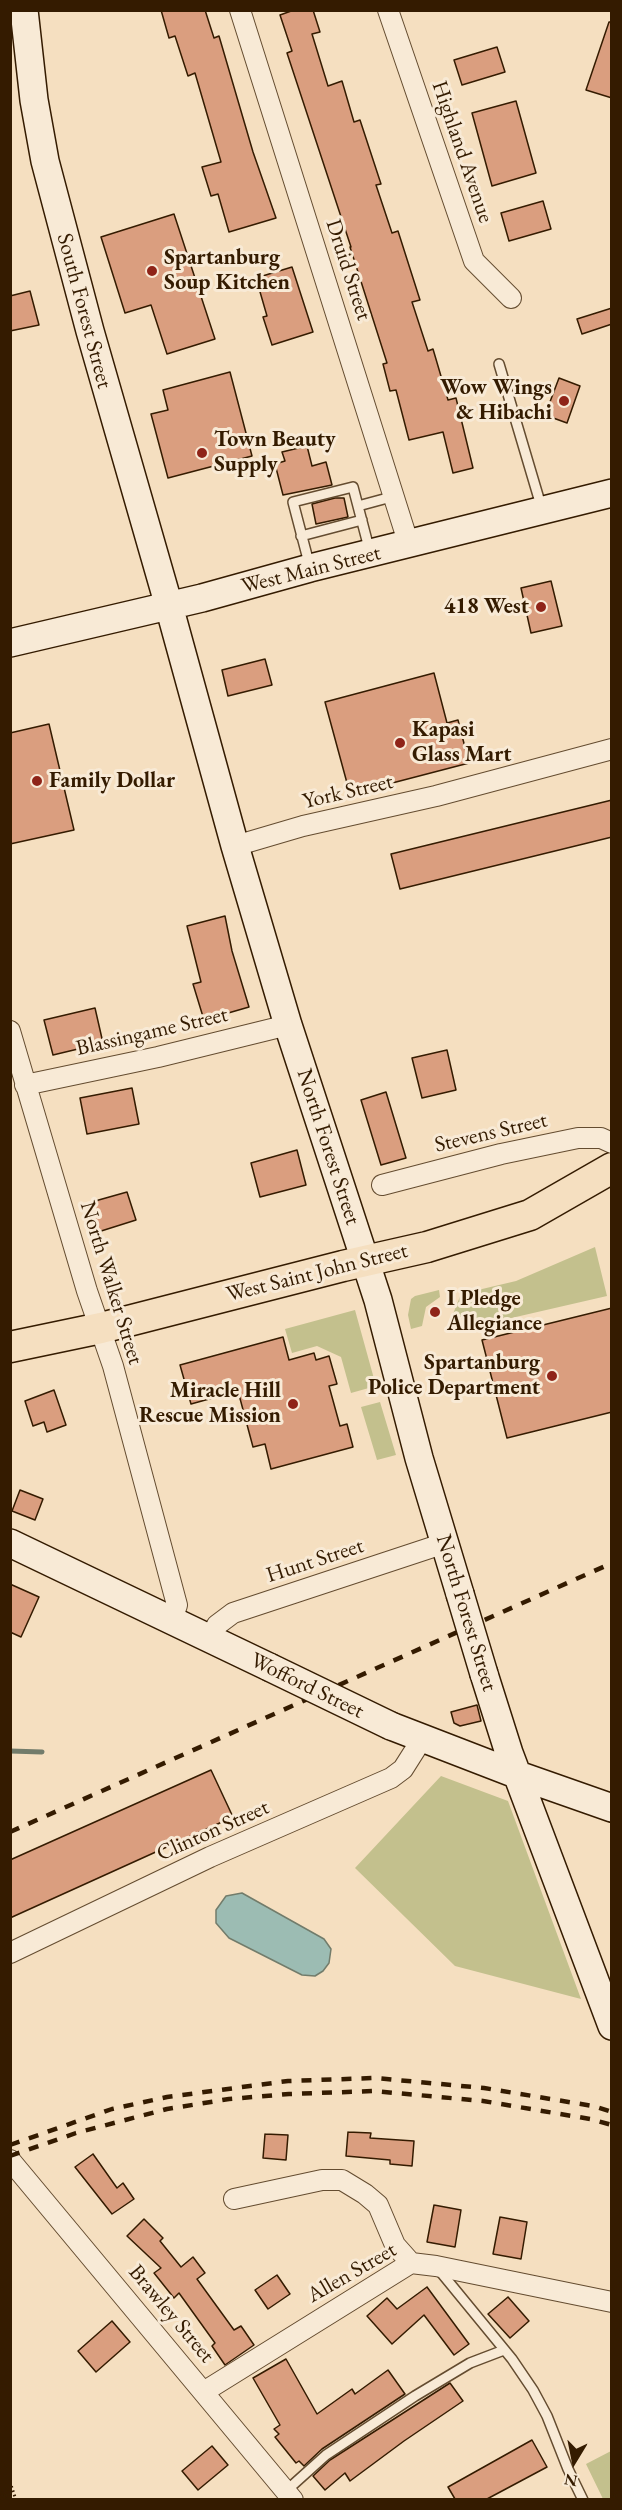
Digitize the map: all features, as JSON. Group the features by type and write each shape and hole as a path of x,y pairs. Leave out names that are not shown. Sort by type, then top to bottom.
{"main road":[{"name":"West Saint John Street","path":"10,1347 101,1328 364,1260 427,1247 530,1215 612,1168"}],"street":[{"name":"South Forest Street","path":"24,10 34,100 60,222 169,606"},
{"name":"Druid Street","path":"240,10 409,545"},
{"name":"Highland Avenue","path":"388,10 474,261 511,298"},
{"name":"West Main Street","path":"10,643 169,606 310,568 612,494"},
{"name":"North Forest Street","path":"169,606 235,846 288,1025 378,1300 419,1458 484,1674 518,1775 612,2026"},
{"name":"York Street","path":"235,846 303,826 436,796 612,748"},
{"name":"Blassingame Street","path":"25,1085 158,1057 288,1025"},
{"name":"North Walker Street","path":"10,1031 87,1291 101,1328 177,1605 172,1620"},
{"name":"Stevens Street","path":"382,1185 501,1154 578,1138 601,1138 612,1143"},
{"name":"Wofford Street","path":"10,1542 391,1726 612,1808"},
{"name":"Hunt Street","path":"210,1639 217,1625 233,1613 445,1543"},
{"name":"Clinton Street","path":"10,1953 210,1857 391,1778 407,1764 422,1739"},
{"name":"Brawley Street","path":"10,2160 205,2391 289,2495"},
{"path":"234,2199 322,2180 342,2180 360,2190 378,2205 395,2245 411,2263"},
{"name":"Allen Street","path":"205,2391 411,2263 436,2266 612,2302"}],"lane":[{"path":"499,364 543,512"},
{"path":"310,568 293,502 353,487 370,554"},
{"path":"358,506 395,496"},
{"path":"301,536 362,519"},
{"path":"436,2266 504,2350 533,2390 548,2416 568,2469 583,2499"},
{"path":"289,2495 326,2455 415,2396 470,2363 504,2350"}],"path":[{"path":"10,2482 16,2499"}],"shaded area":[{"path":"595,1247 607,1296 481,1325 453,1314 461,1294 516,1281"},
{"path":"439,1290 440,1297 426,1307 422,1326 411,1329 408,1315 411,1299"},
{"path":"355,1310 376,1386 351,1393 341,1357 317,1346 292,1353 285,1329"},
{"path":"380,1402 396,1455 377,1460 361,1407"},
{"path":"441,1776 508,1801 581,1999 455,1966 355,1868"},
{"path":"611,2451 611,2499 603,2499 586,2464"}],"water":[{"path":"242,1893 324,1939 331,1949 329,1963 323,1971 315,1976 302,1975 229,1938 216,1923 216,1910 226,1896"}],"building":[{"path":"161,10 205,10 214,38 219,36 253,152 276,218 229,232 218,194 211,196 202,167 221,162 195,73 188,76 175,36 169,38"},
{"path":"294,10 313,10 320,32 312,34 328,86 342,81 354,122 360,120 381,184 376,185 392,233 398,231 420,300 412,302 428,351 433,349 448,400 456,398 473,468 453,473 443,432 409,440 396,390 390,391 383,364 387,363 287,53 292,51 280,15"},
{"path":"609,22 612,22 612,98 586,90"},
{"path":"497,47 505,72 462,85 454,60"},
{"path":"516,101 536,173 492,186 472,113"},
{"path":"543,201 551,229 509,241 501,213"},
{"name":"Spartanburg Soup Kitchen","path":"174,214 215,339 167,354 151,305 125,313 101,237"},
{"path":"292,267 313,332 272,345 263,317 267,316 256,278"},
{"path":"30,291 39,325 10,331 10,296"},
{"path":"612,308 612,324 582,334 577,319"},
{"path":"230,372 252,456 168,478 151,414 168,410 163,390"},
{"path":"559,378 580,386 567,423 545,415"},
{"path":"307,446 312,466 326,462 332,485 283,495 275,464 285,461 282,452"},
{"path":"344,498 348,517 316,524 312,504"},
{"name":"418 West","path":"551,581 562,626 531,633 521,588"},
{"path":"265,659 272,685 228,696 222,670"},
{"name":"Kapasi Glass Mart","path":"434,673 447,723 458,720 469,763 350,794 325,702"},
{"name":"Family Dollar","path":"49,724 74,830 10,844 10,733"},
{"path":"612,800 612,837 400,889 391,854"},
{"path":"225,916 232,951 249,1007 204,1020 193,984 201,982 187,926"},
{"path":"95,1008 103,1043 53,1055 44,1020"},
{"path":"447,1050 456,1090 422,1098 412,1058"},
{"path":"132,1088 139,1124 87,1134 80,1098"},
{"path":"386,1092 406,1158 381,1165 361,1100"},
{"path":"297,1150 306,1185 260,1197 251,1163"},
{"path":"127,1192 136,1220 98,1232 88,1203"},
{"name":"Spartanburg Police Department","path":"612,1308 612,1412 507,1438 482,1340"},
{"name":"Miracle Hill Rescue Mission","path":"283,1337 289,1360 314,1353 316,1360 329,1356 337,1384 329,1386 340,1426 347,1424 353,1447 271,1469 265,1444 253,1447 238,1391 191,1404 180,1365"},
{"path":"54,1390 66,1425 47,1432 44,1422 33,1426 25,1401"},
{"path":"20,1490 43,1499 35,1520 12,1511"},
{"path":"10,1584 39,1597 21,1637 10,1632"},
{"path":"477,1705 481,1721 460,1726 454,1723 451,1712"},
{"path":"211,1770 233,1817 10,1918 10,1860"},
{"path":"348,2132 371,2133 370,2138 414,2141 412,2166 390,2164 390,2160 346,2156"},
{"path":"265,2134 288,2135 286,2160 263,2158"},
{"path":"93,2154 117,2188 123,2183 134,2199 112,2214 75,2167"},
{"path":"434,2205 461,2210 455,2247 427,2242"},
{"path":"500,2217 527,2222 521,2259 493,2254"},
{"path":"144,2219 163,2238 160,2241 181,2267 193,2257 205,2273 197,2279 234,2330 241,2326 254,2345 225,2365 212,2346 215,2343 179,2293 174,2298 154,2273 161,2268 127,2236"},
{"path":"277,2275 290,2294 268,2309 255,2290"},
{"path":"427,2287 469,2344 454,2355 424,2315 392,2344 367,2316 387,2298 397,2309"},
{"path":"508,2297 529,2321 510,2338 488,2314"},
{"path":"112,2321 130,2342 96,2372 78,2351"},
{"path":"286,2359 317,2414 352,2389 355,2394 388,2370 405,2394 322,2449 304,2466 299,2461 296,2463 275,2437 279,2434 274,2429 280,2425 253,2378"},
{"path":"450,2383 463,2401 350,2481 345,2473 325,2490 313,2476 330,2460"},
{"path":"532,2440 547,2467 487,2499 455,2499 448,2487"},
{"path":"212,2446 228,2465 198,2490 182,2471"}],"waterway":[{"path":"10,1751 42,1752"}],"railway":[{"path":"10,1832 612,1563"},
{"path":"10,2145 112,2109 167,2097 288,2081 375,2078 484,2088 593,2106 612,2112"},
{"path":"10,2156 76,2133 167,2109 229,2099 289,2094 374,2091 483,2101 590,2119 612,2125"}],"place":[{"name":"Spartanburg Soup Kitchen","path":"152,271"},
{"name":"Wow Wings & Hibachi","path":"564,401"},
{"name":"Town Beauty Supply","path":"202,453"},
{"name":"418 West","path":"541,607"},
{"name":"Kapasi Glass Mart","path":"400,743"},
{"name":"Family Dollar","path":"37,781"},
{"name":"I Pledge Allegiance","path":"435,1312"},
{"name":"Spartanburg Police Department","path":"552,1376"},
{"name":"Miracle Hill Rescue Mission","path":"293,1404"}]}
